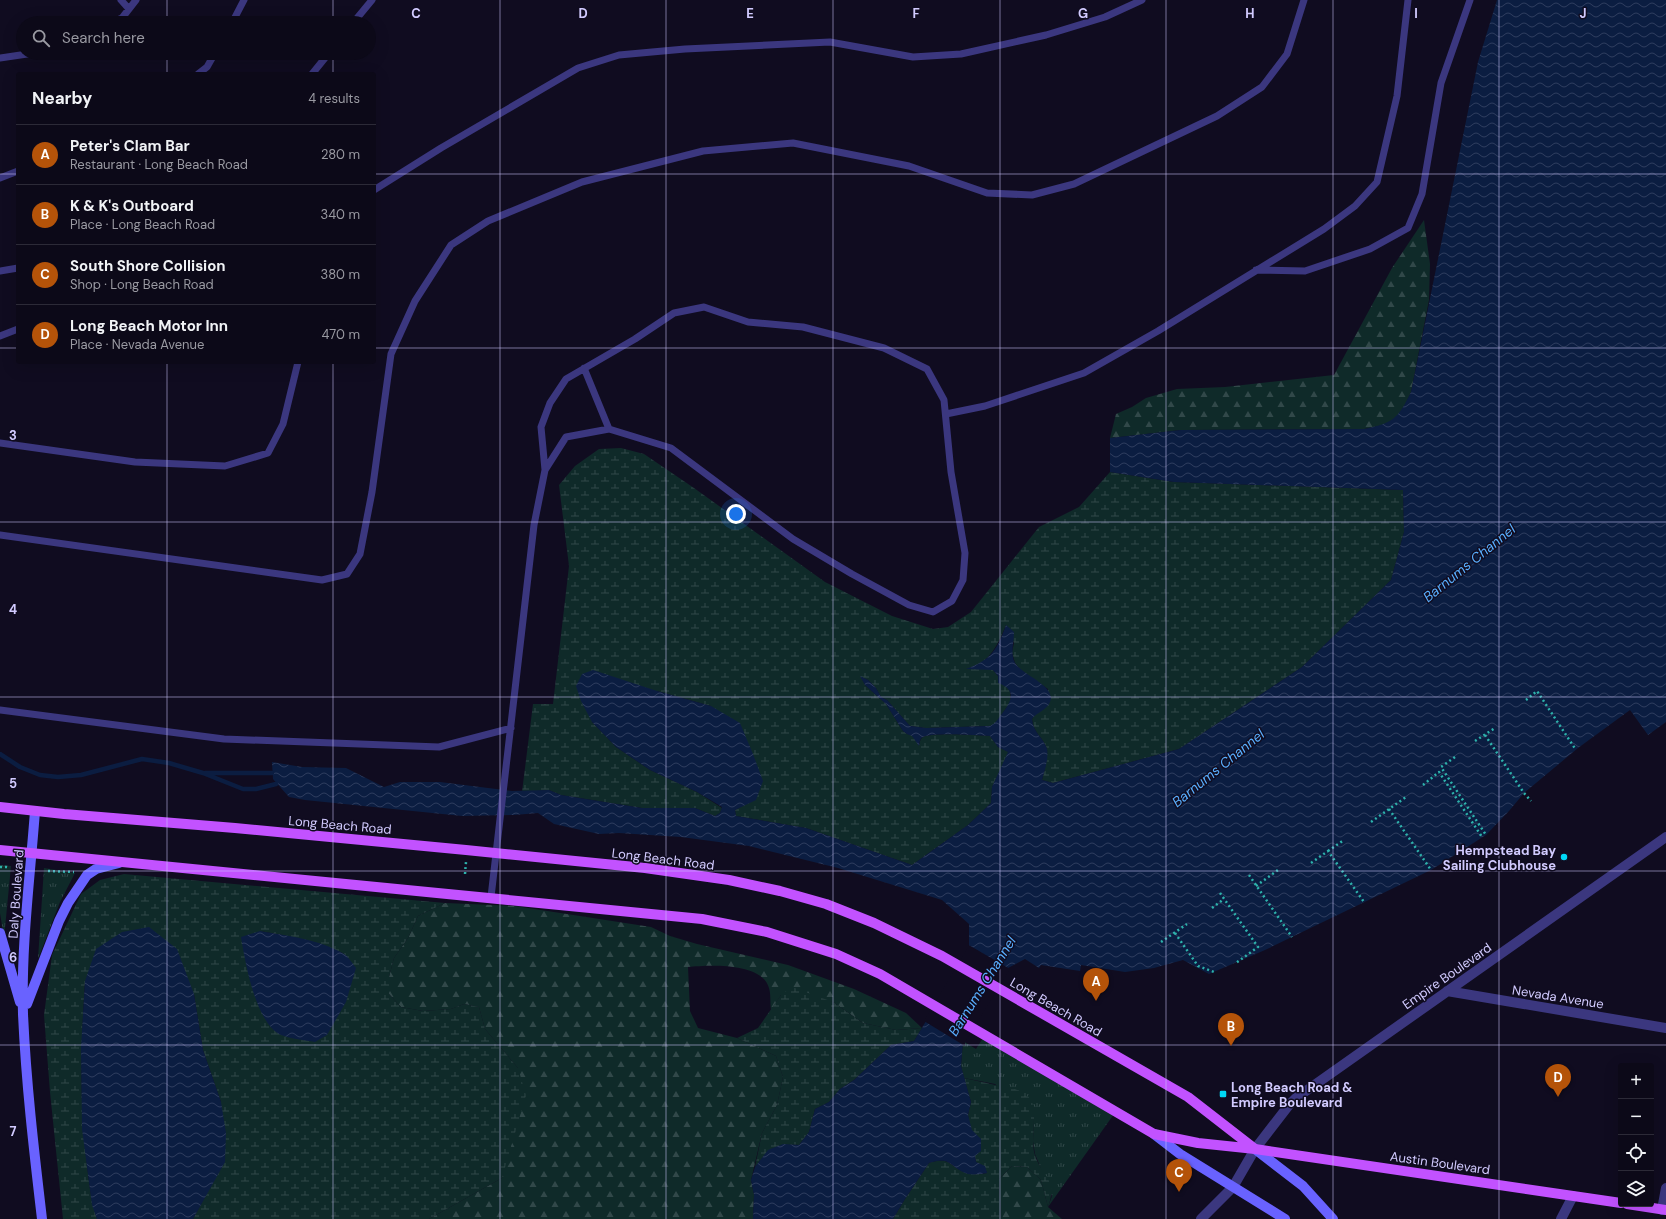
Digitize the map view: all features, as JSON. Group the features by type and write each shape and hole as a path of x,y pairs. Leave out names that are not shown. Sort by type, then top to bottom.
{"main road":[{"name":"Long Beach Road","path":"0,807 235,828 645,868 729,880 780,891 826,904 874,923 942,956 1188,1098 1303,1186 1333,1219"},
{"name":"Daly Boulevard","path":"35,811 25,950 24,1013 32,1126 42,1219"},
{"path":"0,850 127,861 702,919 767,932 836,954 880,974 1154,1134 1180,1154 1285,1219"},
{"path":"24,1013 32,987 59,921 87,875 96,869 107,865 127,861"},
{"path":"0,933 24,1013"},
{"path":"1154,1134 1198,1143 1255,1149"},
{"name":"Austin Boulevard","path":"1255,1149 1618,1203"},
{"path":"1646,1207 1664,1210"}],"street":[{"name":"Empire Boulevard","path":"1201,1219 1233,1187 1255,1149 1296,1098 1666,836"},
{"name":"Nevada Avenue","path":"1447,991 1666,1028"},
{"path":"1664,1210 1666,1188"},
{"path":"1561,1219 1573,1196"}],"lane":[{"path":"120,0 129,9"},
{"path":"124,16 136,0"},
{"path":"236,16 244,0"},
{"path":"359,16 372,0"},
{"path":"376,189 440,148 578,68 619,55 685,49 830,42 913,57 961,54 1046,35 1090,22 1105,17 1142,0"},
{"path":"0,535 322,580 347,574 360,554 372,492 391,354 415,301 451,245 488,221 582,182 703,151 793,143 909,166 987,193 1032,195 1074,184 1217,116 1262,87 1287,54 1304,0"},
{"path":"946,414 985,406 1084,373 1158,331 1324,229 1355,206 1377,182 1397,96 1408,0"},
{"path":"1256,270 1305,271 1370,249 1408,228 1422,194 1441,83 1470,0"},
{"path":"0,58 16,56"},
{"path":"200,72 211,60"},
{"path":"314,72 323,60"},
{"path":"0,178 16,172"},
{"path":"0,271 16,268"},
{"path":"491,897 534,525 545,470 541,427 550,404 566,379 635,340 674,313 704,307 748,322 803,327 884,348 927,369 944,400 952,478 965,552 963,580 952,602 933,612 908,605 852,574 794,539 671,448 609,429 566,437 545,470"},
{"path":"0,336 16,330"},
{"path":"0,443 135,462 225,466 268,453 283,424 298,364"},
{"path":"584,368 609,429"},
{"path":"0,710 224,739 439,747 511,728"}],"path":[{"path":"1526,700 1537,691 1576,750"},
{"path":"1474,741 1494,728"},
{"path":"1484,735 1531,801"},
{"path":"1456,757 1441,767 1486,835"},
{"path":"1423,784 1439,772 1482,837"},
{"path":"1371,822 1406,798"},
{"path":"1389,809 1431,870"},
{"path":"1311,863 1344,840"},
{"path":"1328,851 1364,902"},
{"path":"465,874 466,862"},
{"path":"0,867 9,867"},
{"path":"48,870 74,872"},
{"path":"1256,886 1278,870"},
{"path":"1249,875 1292,937"},
{"path":"1220,893 1258,947 1236,963"},
{"path":"1212,908 1224,899"},
{"path":"1161,942 1186,924"},
{"path":"1175,933 1198,966 1214,972"}],"green space":[{"path":"1424,220 1430,264 1429,300 1411,392 1402,411 1394,419 1383,425 1364,429 1181,430 1110,438 1116,414 1132,407 1146,398 1177,389 1225,387 1334,375 1392,268"},
{"path":"621,448 644,454 825,582 892,616 933,629 948,627 971,612 1039,527 1079,507 1110,472 1174,482 1403,490 1404,532 1391,580 1302,667 1179,749 1053,783 1042,780 1047,749 1046,745 1034,728 1032,719 1036,713 1044,709 1048,689 1021,670 1015,663 1012,652 1014,643 1006,625 999,642 989,656 980,664 993,670 1010,691 1011,701 995,724 990,726 926,728 910,726 887,700 881,697 876,688 868,680 861,677 865,685 886,704 903,731 912,735 919,745 922,738 928,735 956,734 990,736 998,747 1009,752 992,787 991,803 968,825 912,865 806,828 736,816 735,810 744,805 711,706 657,691 592,722 616,747 650,770 697,792 722,808 720,813 715,816 695,808 642,808 561,795 549,790 522,792 533,704 553,704 569,566 559,485 575,466 599,449"},
{"path":"0,865 11,866 4,938 0,913"},
{"path":"44,868 75,873 60,902 38,959"},
{"path":"124,874 445,903 418,916 408,938 394,958 389,977 389,994 401,1007 423,1011 451,1009 464,1004 479,1007 485,1029 518,1068 526,1095 502,1178 429,1219 193,1219 206,1195 221,1102 203,1050 194,994 85,981 82,1027 84,1142 89,1185 97,1219 63,1219 44,1015 52,955 81,894 100,880","holes":["260,931 293,937 345,954"]},
{"path":"445,903 515,906 651,927 670,936 697,944 788,965 854,989 906,1013 922,1028 896,1030 863,1023 833,1002 781,995 771,1010 769,988 764,980 756,973 746,969 734,967 688,967 690,1011 698,1028 737,1038 776,1056 783,1077 777,1105 762,1133 751,1180 754,1195 753,1219 429,1219 502,1178 518,1068 485,1029 479,1007 464,1004 451,1009 423,1011 401,1007 389,994 389,977 394,958 408,938 418,916"},
{"path":"792,987 833,1002 863,1023 896,1030 922,1028 914,1041 891,1045 854,1080 840,1089 829,1102 815,1109 809,1132 799,1145 784,1145 773,1148 755,1167 762,1133 777,1105 783,1077 776,1056 737,1038 758,1028 781,995"},
{"path":"983,1038 1114,1114 1048,1207 1052,1196 1035,1154 1033,1141 1034,1116 995,1084 964,1078 961,1066 963,1041 976,1049"},
{"path":"964,1078 1022,1091 1032,1100 1034,1116 1034,1152 1040,1167 1050,1183 1051,1197 1048,1207 1041,1180 1027,1167 1012,1166 999,1179 1001,1219 893,1219 929,1163 942,1161 967,1173 987,1173 984,1166 976,1162 968,1115 971,1102"},
{"path":"1012,1166 1027,1167 1041,1180 1048,1207 1062,1219 1001,1219 999,1179"}],"water":[{"name":"Barnums Channel","path":"1497,0 1666,0 1666,722 1648,735 1630,710 1578,748 1524,793 1486,835 1431,870 1265,950 1209,974 1183,960 1154,968 1125,972 1081,965 1080,971 1041,965 1039,968 1025,959 1008,968 963,1041 961,1066 971,1102 968,1115 972,1130 981,1139 981,1151 975,1156 976,1162 985,1166 987,1173 968,1174 943,1161 929,1163 893,1219 753,1219 754,1195 751,1180 755,1167 768,1150 783,1144 799,1145 809,1132 815,1109 829,1102 840,1089 854,1080 891,1045 914,1041 969,950 969,924 942,900 838,868 749,846 681,837 619,833 599,834 554,824 538,813 462,816 305,800 289,797 273,779 272,762 302,767 346,768 384,787 400,782 440,782 512,791 549,790 561,795 642,808 695,808 715,816 720,813 722,807 697,792 650,770 616,747 592,722 581,701 576,686 582,674 593,670 657,691 711,706 740,723 763,781 756,800 735,810 736,816 806,828 912,865 968,825 991,803 992,787 1008,752 998,747 990,736 945,734 928,735 921,739 919,746 912,736 903,731 886,704 865,685 860,676 868,680 876,688 881,697 887,700 910,726 926,728 990,726 994,724 1008,706 1011,697 1010,693 1008,689 998,683 998,676 993,670 966,669 982,662 992,653 996,648 1006,625 1014,632 1012,652 1015,663 1024,672 1044,686 1051,696 1049,705 1032,719 1036,732 1046,745 1047,749 1047,761 1042,780 1053,783 1179,749 1302,667 1391,580 1404,532 1403,490 1174,482 1110,472 1110,438 1181,430 1364,429 1388,422 1398,414 1411,392 1478,62"},
{"path":"149,927 177,949 194,994 203,1050 221,1102 226,1133 225,1162 193,1219 97,1219 92,1205 82,1129 81,1048 85,981 96,949 122,932"},
{"path":"260,931 314,941 346,955 356,968 346,1002 327,1035 315,1042 281,1035 272,1029 258,1006 245,961 241,937"}],"pier":[{"path":"967,944 1010,969 965,1042 965,1046 924,1021 967,949"}],"waterway":[{"path":"0,754 20,767 40,775 58,777 81,775 142,759 169,763 203,773 243,789 256,789 276,784"},
{"path":"205,773 272,773"}],"place":[{"name":"Hempstead Bay Sailing Clubhouse","path":"1564,857"},
{"name":"Peter's Clam Bar","path":"1096,1001"},
{"name":"K & K's Outboard","path":"1231,1046"},
{"name":"Long Beach Road & Empire Boulevard","path":"1223,1094"},
{"name":"Long Beach Motor Inn","path":"1558,1097"},
{"name":"South Shore Collision","path":"1179,1192"}]}
